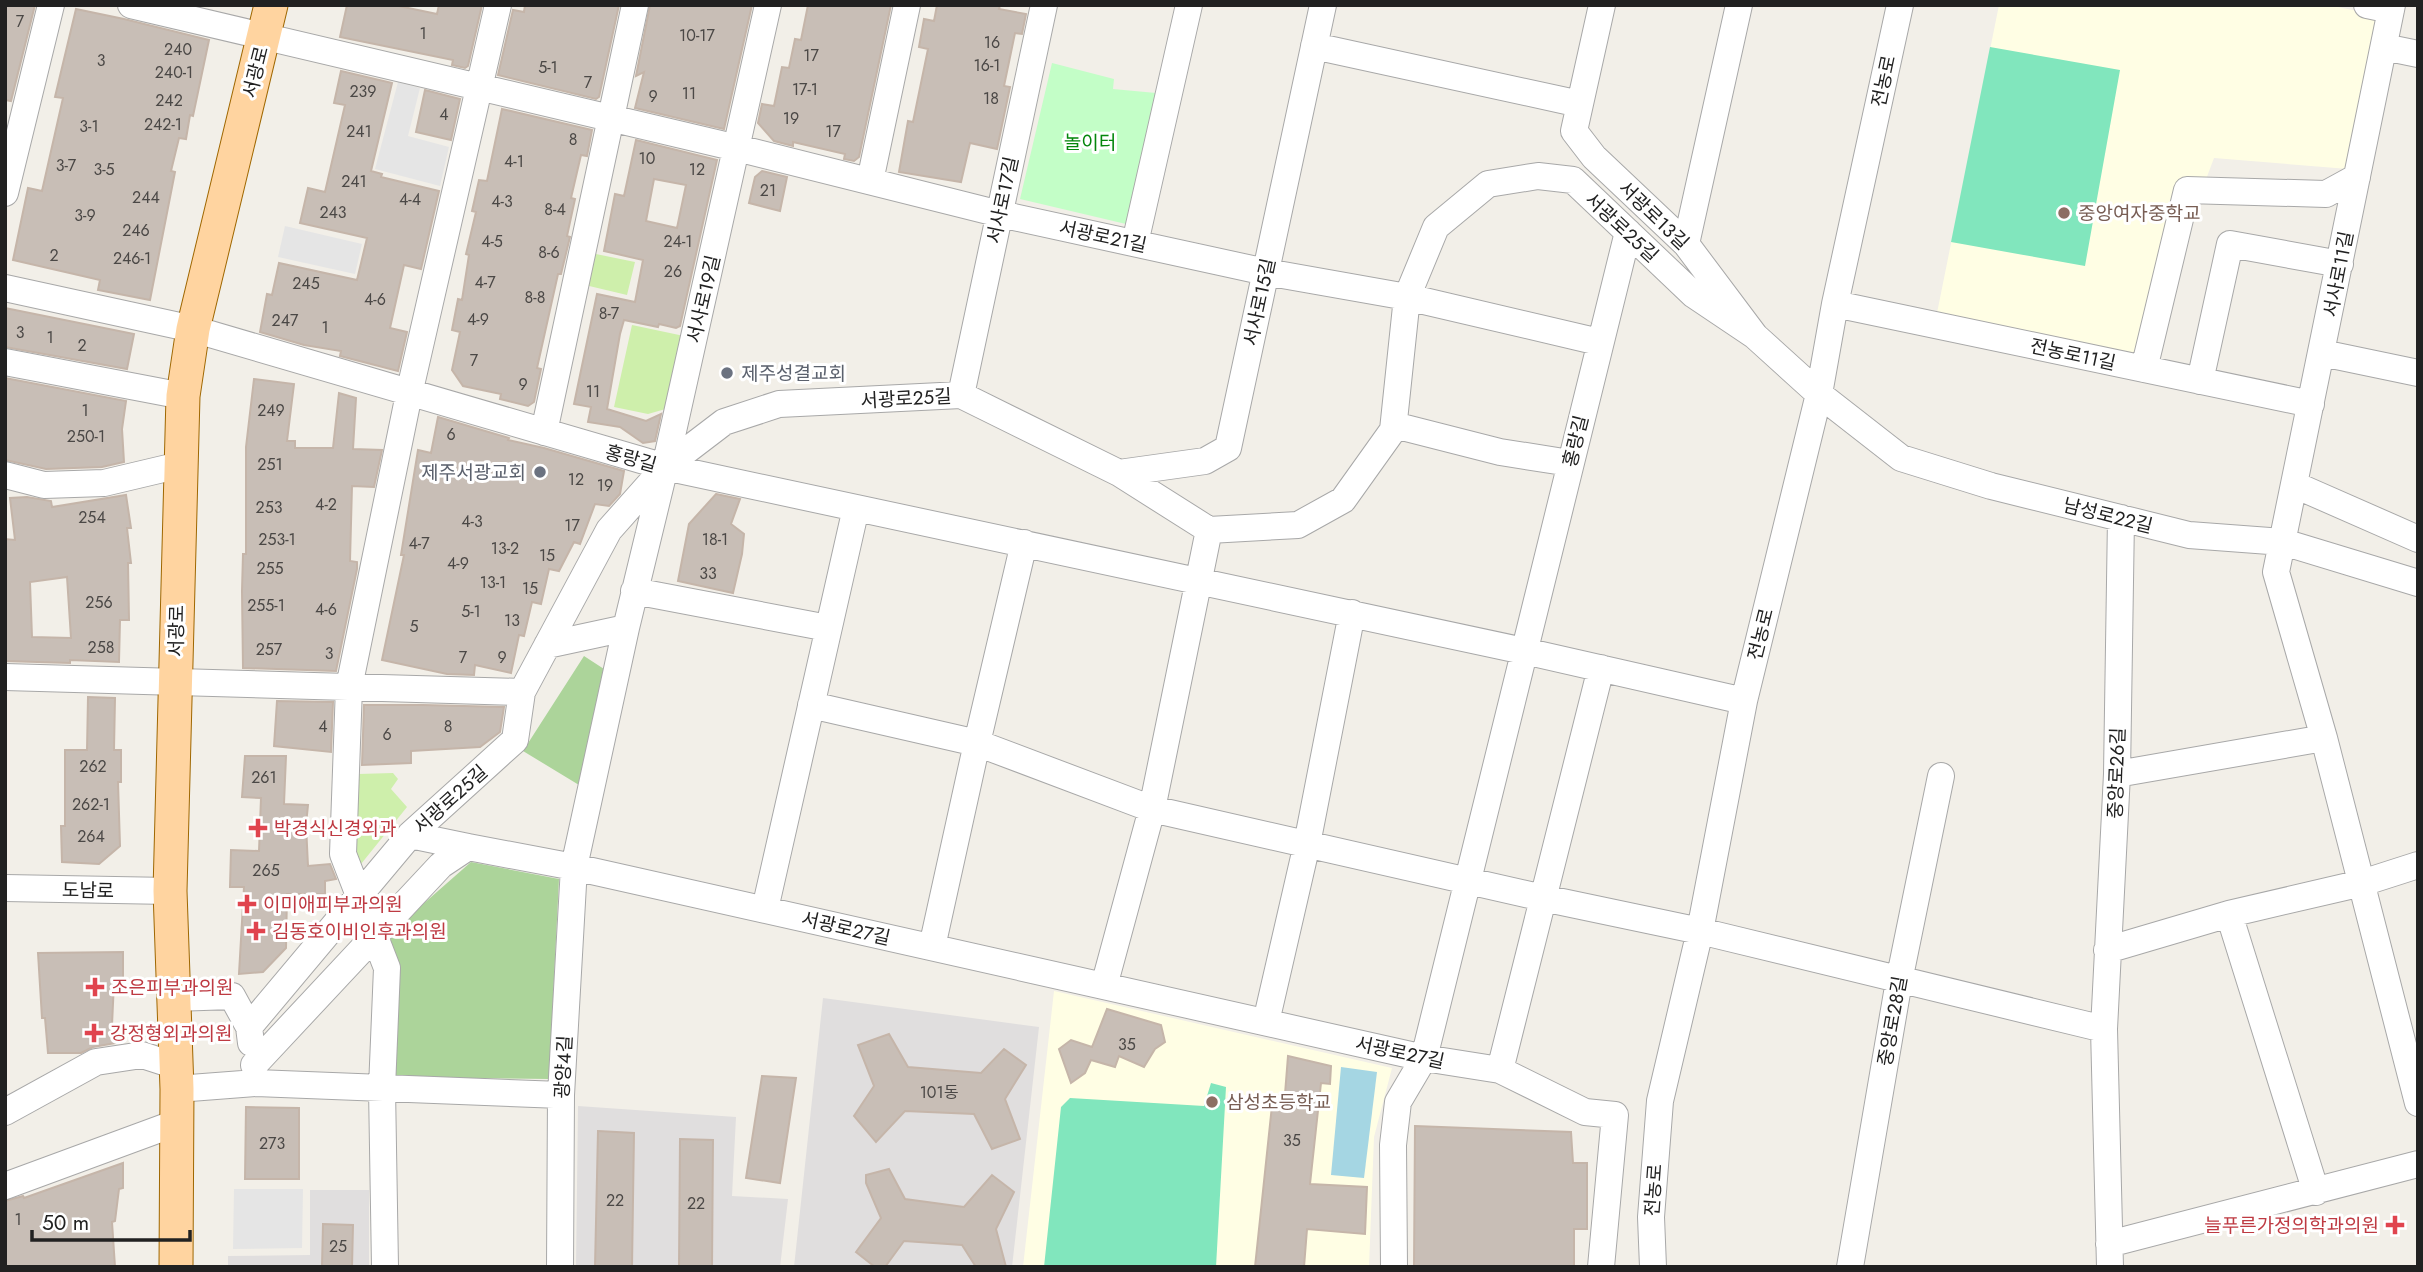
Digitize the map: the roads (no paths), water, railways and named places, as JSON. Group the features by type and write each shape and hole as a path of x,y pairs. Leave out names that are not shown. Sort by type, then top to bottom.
{"main road":[{"name":"서광로","path":"176,1267 176,1078 170,891 183,396 193,329 271,5"}],"street":[{"path":"5,193 51,5"},
{"name":"서광로21길","path":"131,5 737,148 1000,214 1266,272 1407,297 1599,342"},
{"path":"385,1267 382,1088 387,968 343,854 349,687 409,394 498,5"},
{"path":"544,432 635,5"},
{"name":"서사로19길","path":"574,867 768,5"},
{"path":"870,181 906,5"},
{"name":"서사로17길","path":"961,396 1044,5"},
{"path":"1135,243 1189,5"},
{"name":"서사로15길","path":"1119,473 1205,461 1228,448 1323,5"},
{"name":"서광로13길","path":"1602,5 1574,131 1594,158 1686,244 1755,336 1819,394"},
{"path":"1686,244 1739,5"},
{"name":"전농로","path":"1653,1267 1651,1217 1660,1101 1700,931 1744,701 1819,394 1835,304 1899,5"},
{"name":"서사로11길","path":"2383,7 2384,47 2276,572 2362,883 2410,1040 2418,1103"},
{"path":"1314,46 1580,104"},
{"path":"2384,47 2418,54"},
{"path":"1573,180 1594,158"},
{"name":"서광로25길","path":"249,1027 410,835 515,740 522,692 609,530 665,467 724,422 779,404 961,396 1119,473 1209,530 1298,525 1343,500 1393,430 1407,297 1436,227 1488,184 1538,176 1573,180 1694,295 1755,336"},
{"path":"2144,369 2187,190 2326,194 2357,177"},
{"name":"홍랑길","path":"1524,651 1628,232"},
{"path":"2200,381 2230,244 2340,264"},
{"name":"홍랑길","path":"5,288 193,329 665,467 1352,613 1744,701"},
{"name":"전농로11길","path":"1835,304 2311,404"},
{"path":"2322,353 2418,373"},
{"path":"5,362 183,396"},
{"name":"남성로22길","path":"1819,394 1901,458 1991,486 2189,535 2283,542 2418,583"},
{"path":"1394,425 1500,452 1570,463"},
{"path":"5,475 44,485 104,482 180,465"},
{"path":"2295,485 2418,539"},
{"path":"765,909 856,508"},
{"name":"중앙로26길","path":"2110,1255 2104,1029 2118,774 2121,518"},
{"path":"1104,986 1152,809 1209,530"},
{"path":"932,947 1024,543"},
{"path":"634,591 828,628"},
{"path":"1266,1023 1307,844 1352,613"},
{"path":"547,645 626,628"},
{"path":"1394,1267 1393,1145 1398,1101 1424,1058 1524,651"},
{"path":"1511,1075 1544,898 1601,668"},
{"path":"5,677 522,692"},
{"path":"811,705 977,744 1152,809 1700,931 2104,1029"},
{"path":"2118,774 2324,738"},
{"name":"중앙로28길","path":"1850,1267 1899,981 1941,775"},
{"name":"서광로27길","path":"410,835 574,867 1266,1023 1511,1075 1585,1112 1615,1115 1601,1267"},
{"path":"255,1074 374,936 441,866 468,847"},
{"path":"2107,950 2229,914 2362,883 2418,865"},
{"name":"광양4길","path":"560,1267 561,1095 574,867"},
{"name":"도남로","path":"5,888 170,891"},
{"path":"2229,914 2316,1192"},
{"path":"174,998 232,996 249,1027 255,1074"},
{"path":"5,1112 96,1062 142,1055 176,1078 255,1074 382,1088 561,1095"},
{"path":"5,1186 176,1123"},
{"path":"2110,1255 2418,1164"}],"water":[{"path":"1341,1067 1377,1072 1364,1178 1331,1175"}],"place":[{"name":"중앙여자중학교","path":"2064,213"},
{"name":"제주성결교회","path":"727,373"},
{"name":"제주서광교회","path":"540,472"},
{"name":"박경식신경외과","path":"258,828"},
{"name":"이미애피부과의원","path":"247,904"},
{"name":"김동호이비인후과의원","path":"256,931"},
{"name":"조은피부과의원","path":"95,987"},
{"name":"강정형외과의원","path":"94,1033"},
{"name":"삼성초등학교","path":"1212,1102"},
{"name":"늘푸른가정의학과의원","path":"2395,1225"}],"park label":[{"name":"놀이터","path":"1090,142"}]}
